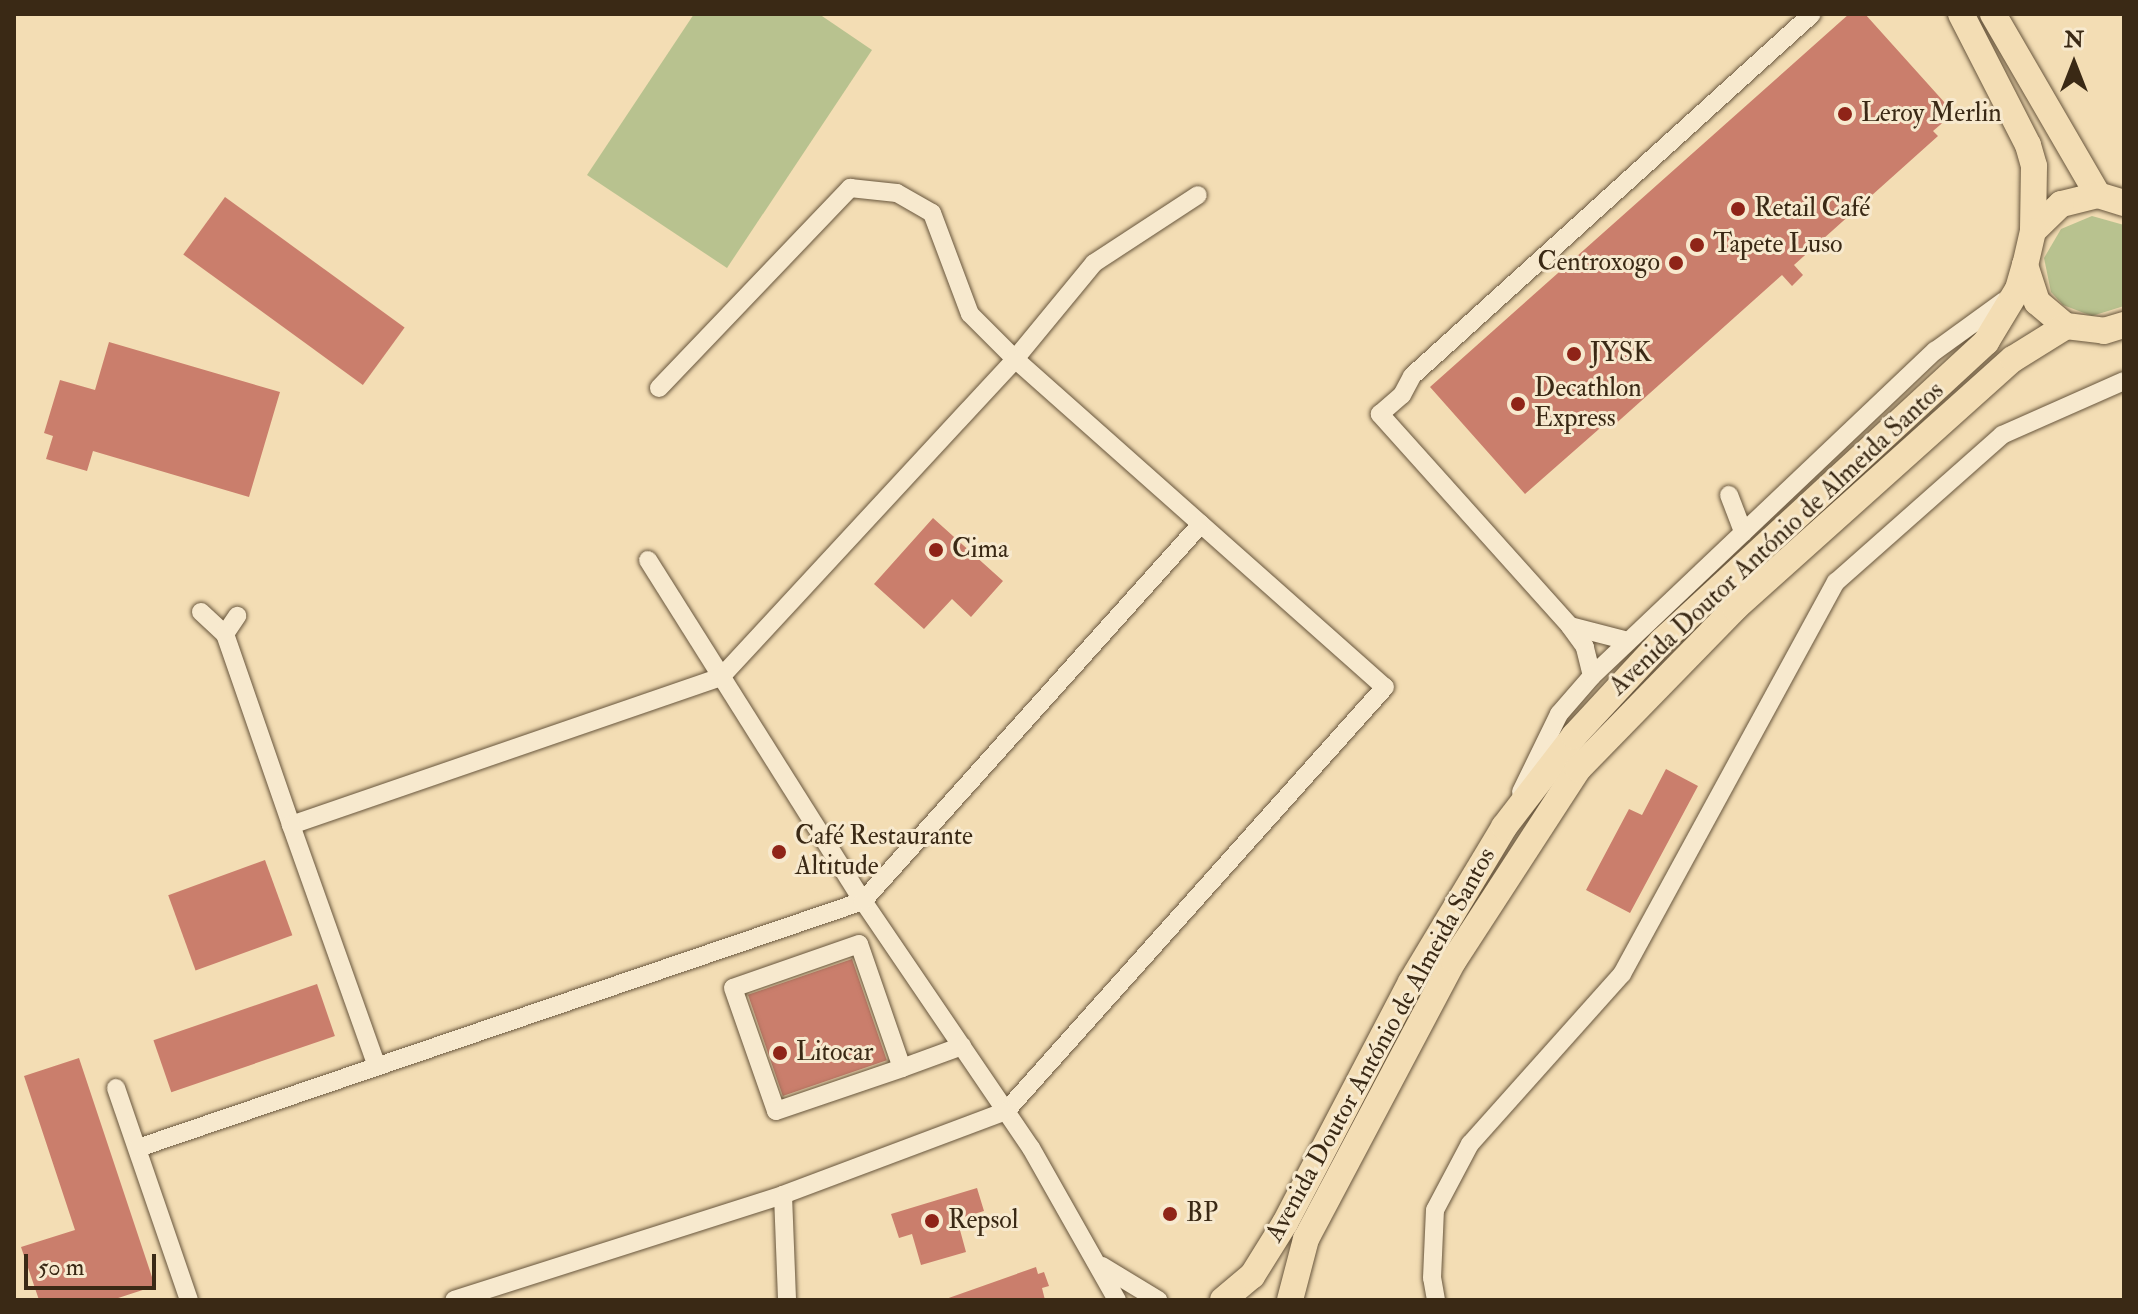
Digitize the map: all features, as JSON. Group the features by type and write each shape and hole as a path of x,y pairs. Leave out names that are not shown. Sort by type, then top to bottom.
{"highway":[{"name":"Avenida Doutor António de Almeida Santos","path":"1223,1300 1252,1276 1285,1223 1411,982 1504,827 1574,736 1662,641 1986,342 2022,277 2033,231 2034,166 2028,145 1961,14"},
{"path":"1993,14 2098,195"},
{"path":"2033,231 2061,204 2098,195 2124,203"},
{"path":"2022,277 2037,302 2066,326 2094,332 2123,326"},
{"name":"Avenida Doutor António de Almeida Santos","path":"1290,1300 1306,1239 1454,960 1578,769 1735,608 2013,359 2066,326"}],"street":[{"path":"1592,676 1585,647 1570,626 1380,414 1402,395 1412,376 1799,31 1812,14"},
{"path":"454,1300 783,1195 1006,1111 1385,687 1015,359 970,314 932,213 897,193 850,188 659,388"},
{"path":"291,825 721,677 1015,359 1094,263 1198,195"},
{"path":"1504,827 1559,714 1592,676 1935,351 2022,277"},
{"path":"1436,1300 1432,1278 1435,1210 1470,1144 1622,974 1836,582 2002,435 2124,381"},
{"path":"1743,532 1729,495 1764,512"},
{"path":"138,1148 863,901 1201,524"},
{"path":"648,560 863,901 1006,1111 1102,1266 1117,1300"},
{"path":"201,612 225,634 377,1066"},
{"path":"225,634 237,616"},
{"path":"1570,626 1628,641"},
{"path":"902,1068 859,944 733,988 776,1111 902,1068 962,1046"},
{"path":"116,1088 189,1300"},
{"path":"783,1195 787,1300"},
{"path":"1102,1266 1158,1300"}],"green space":[{"path":"694,14 819,14 872,50 727,268 587,175"},
{"path":"2092,216 2124,225 2124,306 2092,316 2063,305 2051,292 2044,258 2061,229"}],"building":[{"path":"1849,14 1865,14 1954,113 1933,131 1938,136 1794,265 1803,275 1792,286 1782,275 1612,427 1607,422 1525,494 1430,387"},
{"path":"225,197 405,327 363,385 183,254"},
{"path":"109,342 280,392 249,497 93,451 87,471 46,459 53,436 44,433 60,380 95,390"},
{"name":"Cima","path":"933,518 1003,581 971,617 952,599 924,629 874,584"},
{"path":"1666,769 1698,786 1630,913 1586,890 1629,809 1642,815"},
{"path":"265,860 292,935 196,970 168,895"},
{"path":"852,959 887,1060 783,1096 748,995"},
{"path":"317,984 335,1036 171,1092 153,1040"},
{"path":"79,1058 155,1286 112,1300 39,1300 21,1247 75,1230 24,1076"},
{"path":"977,1188 984,1211 957,1219 966,1252 921,1265 912,1234 899,1238 891,1214"},
{"path":"1036,1267 1038,1274 1044,1272 1049,1286 1042,1288 1045,1300 943,1300"}],"place":[{"name":"Leroy Merlin","path":"1845,114"},
{"name":"Retail Café","path":"1738,209"},
{"name":"Tapete Luso","path":"1697,245"},
{"name":"Centroxogo","path":"1676,263"},
{"name":"JYSK","path":"1574,354"},
{"name":"Decathlon Express","path":"1518,404"},
{"name":"Cima","path":"936,550"},
{"name":"Café Restaurante Altitude","path":"779,852"},
{"name":"Litocar","path":"780,1053"},
{"name":"BP","path":"1170,1214"},
{"name":"Repsol","path":"932,1221"}]}
